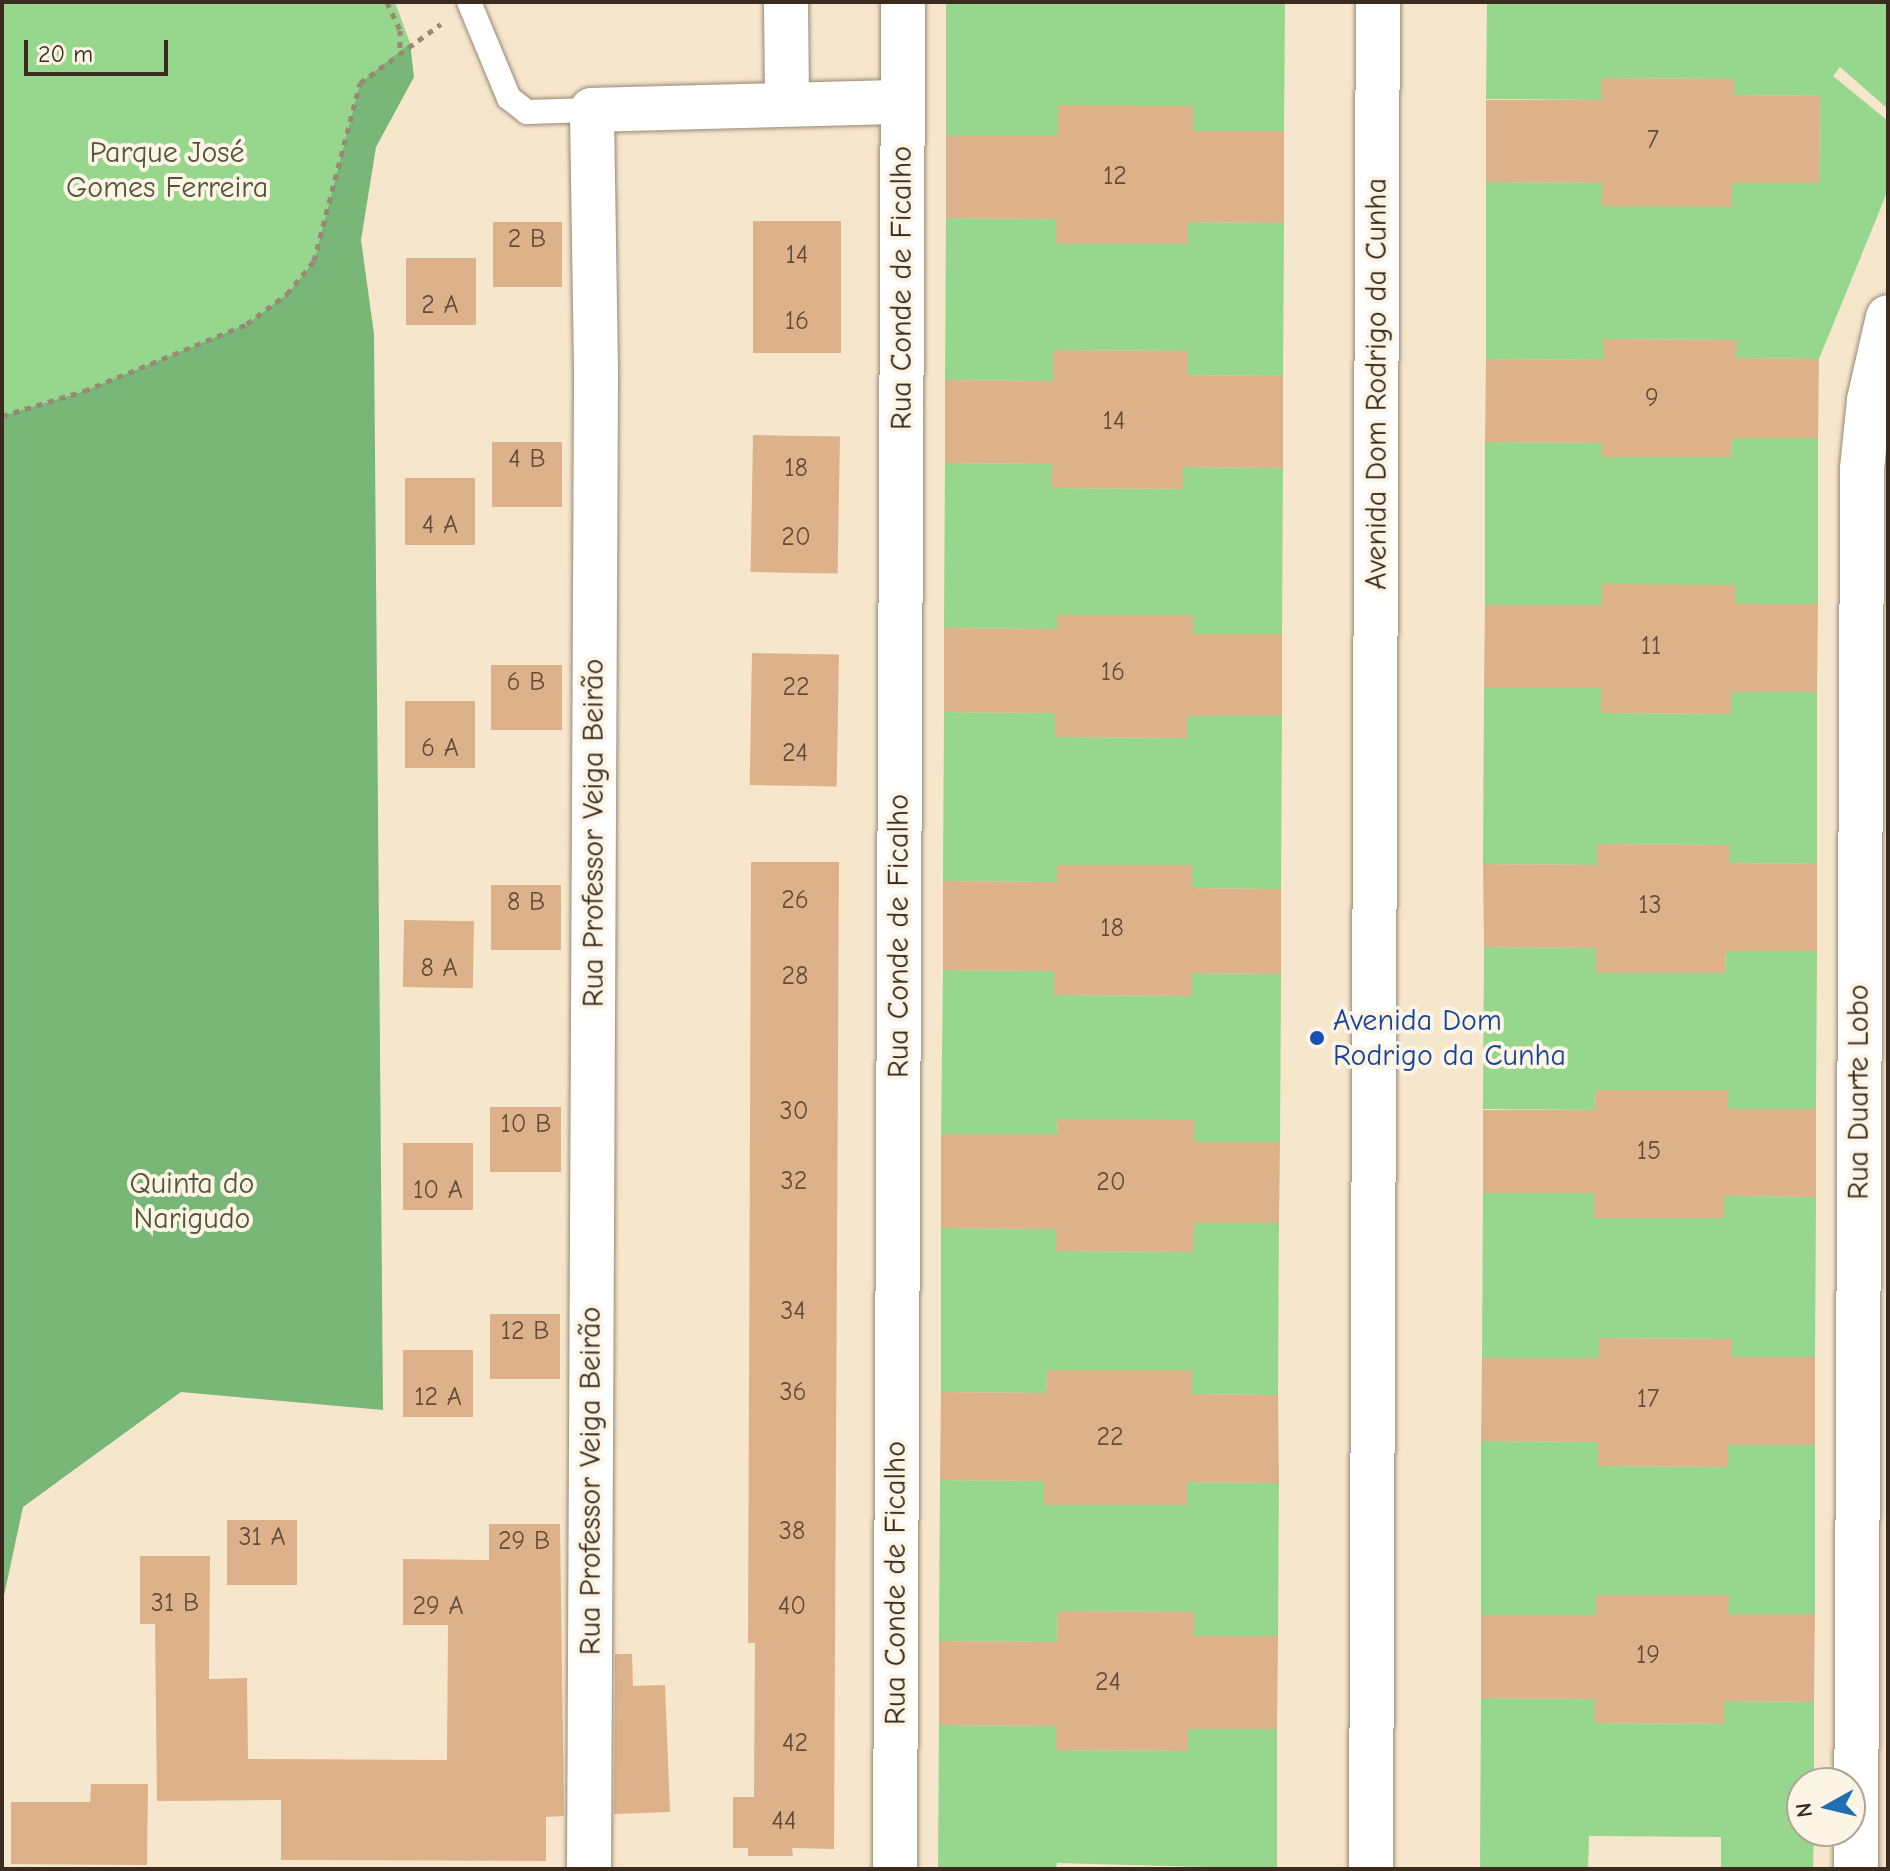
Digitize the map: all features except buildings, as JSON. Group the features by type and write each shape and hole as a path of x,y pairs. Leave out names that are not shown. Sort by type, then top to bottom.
{"street":[{"path":"786,2 787,101"},
{"name":"Rua Conde de Ficalho","path":"895,1869 903,2"},
{"name":"Avenida Dom Rodrigo da Cunha","path":"1371,1869 1378,2"},
{"path":"592,110 787,101 903,102"},
{"name":"Rua Professor Veiga Beirão","path":"589,1869 596,385 592,110"},
{"name":"Rua Duarte Lobo","path":"1856,1869 1862,469 1869,400 1888,317"}],"lane":[{"path":"470,4 509,98 527,112 592,110"}],"path":[{"path":"387,2 400,30 400,50"},
{"path":"2,416 84,391 247,324 287,294 314,261 360,83 400,50 470,4"}],"green space":[{"name":"Parque José Gomes Ferreira","path":"2,2 395,2 410,43 360,83 314,261 287,294 247,324 84,391 2,416"},
{"path":"946,2 1285,2 1284,131 1193,131 1058,105 1058,136 946,136"},
{"path":"1487,2 1888,2 1888,109 1840,67 1833,76 1888,121 1888,190 1819,359 1736,358 1736,340 1604,339 1604,360 1486,359 1486,182 1602,183 1732,207 1732,183 1819,183 1820,96 1734,95 1734,79 1602,78 1601,100 1486,99"},
{"name":"Quinta do Narigudo","path":"410,43 414,77 376,147 361,240 374,334 383,1410 181,1392 23,1507 2,1605 2,416 84,391 247,324 287,294 314,261 360,83"},
{"path":"946,218 1056,219 1057,244 1187,244 1188,222 1284,223 1283,376 1188,375 1188,351 1054,350 1053,381 945,380"},
{"path":"1732,438 1818,438 1818,604 1735,604 1602,585 1602,605 1485,605 1485,442 1602,443 1603,457 1731,457"},
{"path":"945,463 1052,464 1052,488 1182,489 1183,467 1283,468 1282,634 1193,634 1193,615 1058,615 1057,629 944,628"},
{"path":"1484,688 1601,688 1601,713 1730,714 1731,692 1817,692 1817,864 1729,863 1729,845 1597,844 1597,865 1483,864"},
{"path":"944,712 1055,713 1056,737 1186,738 1187,716 1282,716 1281,889 1192,888 1191,865 1058,865 1057,882 943,881"},
{"path":"1484,947 1596,948 1597,973 1725,973 1726,951 1817,951 1816,1109 1728,1109 1728,1090 1596,1090 1595,1110 1483,1109"},
{"path":"943,970 1054,971 1055,995 1191,996 1192,973 1281,974 1280,1142 1194,1142 1057,1120 1058,1134 941,1134"},
{"path":"1483,1193 1594,1193 1595,1218 1724,1218 1724,1196 1816,1197 1815,1357 1732,1357 1731,1339 1600,1338 1599,1358 1482,1358"},
{"path":"1194,1223 1279,1223 1278,1395 1192,1394 1191,1370 1047,1370 1046,1393 941,1392 941,1228 1056,1229 1056,1251 1192,1252"},
{"path":"1481,1441 1598,1442 1598,1466 1727,1467 1728,1445 1815,1445 1815,1614 1728,1614 1728,1595 1596,1595 1596,1615 1481,1615"},
{"path":"940,1480 1044,1481 1045,1505 1186,1505 1187,1482 1279,1483 1278,1636 1194,1636 1193,1612 1058,1611 1057,1642 939,1641"},
{"path":"1481,1698 1595,1699 1595,1723 1724,1724 1724,1701 1814,1702 1814,1767 1786,1767 1786,1847 1814,1847 1813,1869 1721,1869 1721,1837 1589,1836 1588,1869 1480,1869"},
{"path":"939,1725 1056,1726 1056,1750 1188,1751 1188,1729 1277,1729 1277,1869 1057,1863 1056,1869 938,1869"}],"place":[{"name":"Avenida Dom Rodrigo da Cunha","path":"1317,1038"}]}
